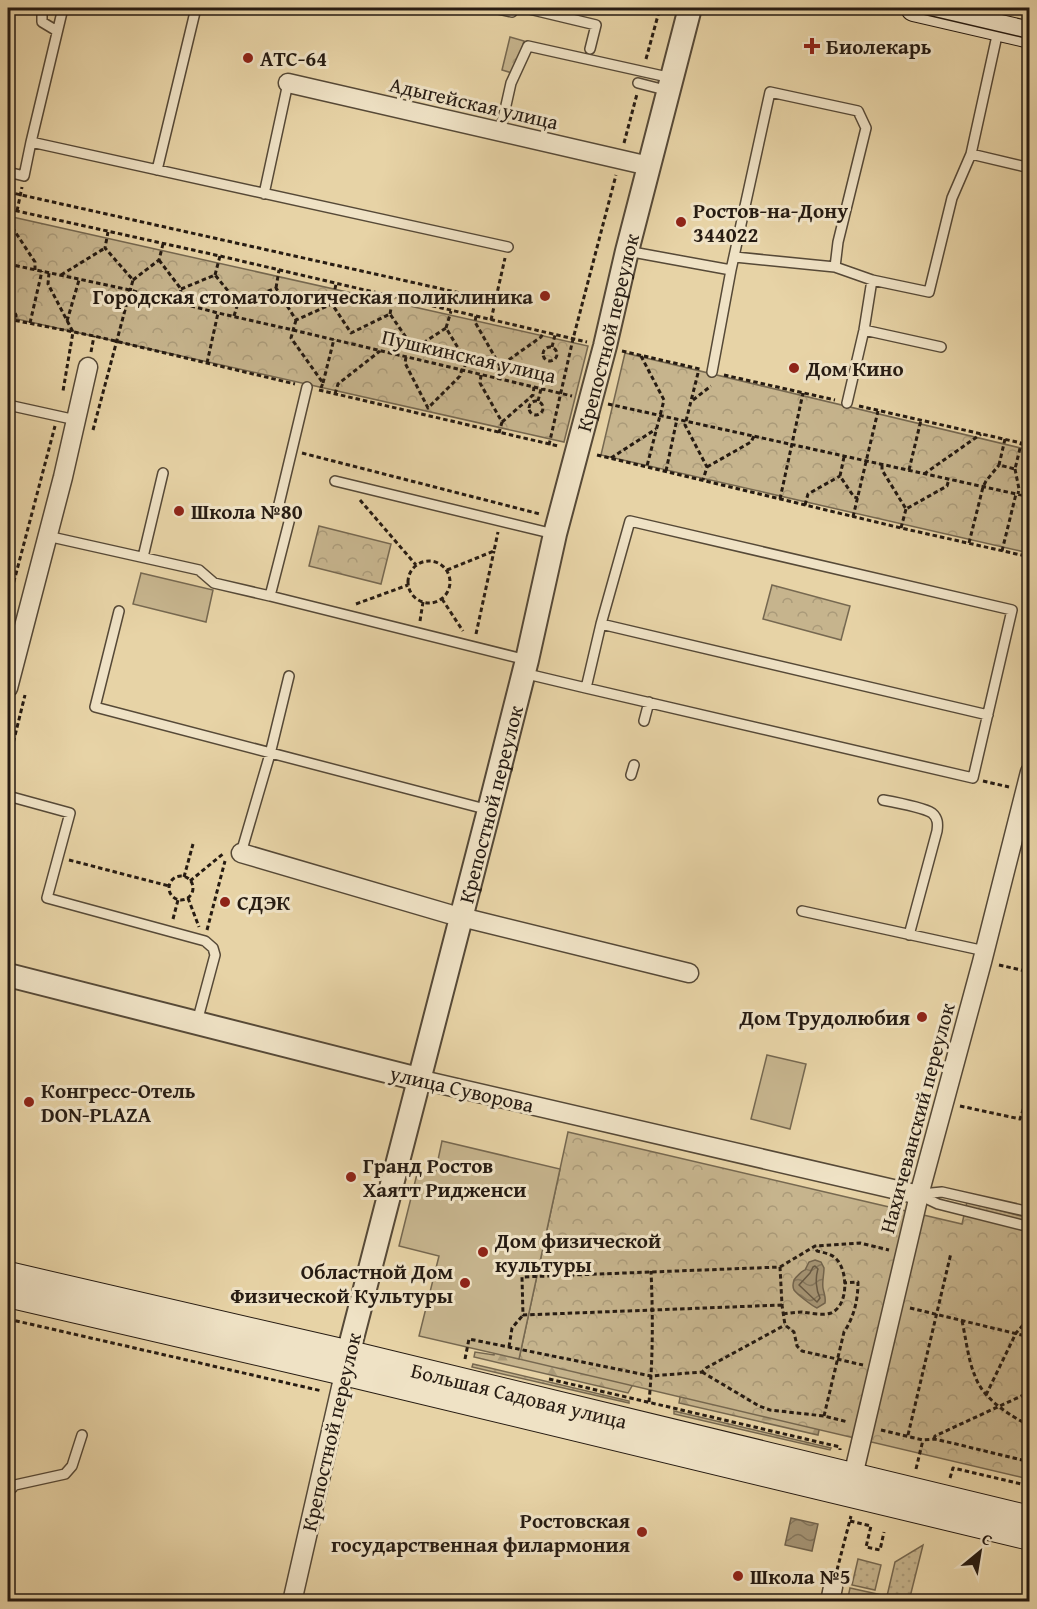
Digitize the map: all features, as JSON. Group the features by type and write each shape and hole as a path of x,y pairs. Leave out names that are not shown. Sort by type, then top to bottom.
{"main road":[{"path":"914,8 1029,35"},
{"name":"Большая Садовая улица","path":"8,1275 1029,1537"},
{"name":"Большая Садовая улица","path":"8,1294 346,1363 853,1476 1029,1519"}],"street":[{"name":"Крепостной переулок","path":"292,1602 346,1363 525,666 550,525 577,450 690,8"},
{"name":"Адыгейская улица","path":"288,82 649,166"},
{"path":"8,688 11,658 47,537 88,367"},
{"name":"Нахичеванский переулок","path":"853,1476 919,1195 984,956 1029,772"},
{"path":"241,853 461,917 689,973"},
{"name":"улица Суворова","path":"8,975 418,1079 919,1195"}],"lane":[{"path":"42,8 42,22 57,31"},
{"path":"8,172 24,176 63,8"},
{"path":"157,170 196,8"},
{"path":"493,8 512,12 513,8"},
{"path":"525,8 596,25 590,49"},
{"path":"735,257 835,267 872,280 929,292 952,198 972,154 999,28"},
{"path":"500,132 511,83 528,46 670,84"},
{"path":"264,194 288,82"},
{"path":"638,83 670,84"},
{"path":"714,377 731,270 770,93 858,111 866,128 838,242 835,267"},
{"path":"31,142 508,247"},
{"path":"972,154 1029,168"},
{"path":"627,251 731,270"},
{"path":"847,403 864,330 872,280"},
{"path":"864,330 941,347"},
{"path":"270,596 290,518 279,504 307,387"},
{"path":"8,405 76,420"},
{"path":"143,557 163,473"},
{"path":"335,480 500,521 550,525"},
{"path":"47,537 199,570 214,583 474,647 586,688 973,778 1012,610 630,521 601,624 586,688"},
{"path":"119,611 95,707 489,810"},
{"path":"601,624 988,715"},
{"path":"241,853 270,754 289,676"},
{"path":"644,721 649,702"},
{"path":"631,775 633,765"},
{"path":"8,796 70,813 47,898 205,941 213,948 215,955 197,1022"},
{"path":"883,800 930,812 938,824 909,935"},
{"path":"802,911 909,935 984,956"},
{"path":"919,1195 942,1192 1029,1212"},
{"path":"919,1195 938,1204 1029,1227"},
{"path":"8,1498 9,1491 15,1485 65,1474 72,1466 82,1435"}],"path":[{"path":"17,211 24,176"},
{"path":"8,192 496,301"},
{"path":"8,216 8,209 163,243 605,346 699,369 714,377 803,393 1029,445"},
{"path":"8,221 34,262 35,270"},
{"path":"61,276 105,248 108,232"},
{"path":"117,342 133,280 159,260 163,243"},
{"path":"491,320 508,247"},
{"path":"105,248 133,280"},
{"path":"215,275 220,256"},
{"path":"159,260 181,289 179,304"},
{"path":"8,285 10,264"},
{"name":"Пушкинская улица","path":"10,264 130,290 218,314 334,339 560,394 1029,497"},
{"path":"279,270 276,288 296,320 291,338 323,383"},
{"path":"30,323 42,271"},
{"path":"8,604 60,405 73,332 48,284 48,273"},
{"path":"181,289 215,275"},
{"path":"215,275 238,303"},
{"path":"67,321 80,280"},
{"path":"336,284 332,304 351,333 390,314"},
{"path":"238,303 276,288"},
{"path":"393,297 390,314 414,349"},
{"path":"8,300 16,315 16,320"},
{"path":"234,317 238,303"},
{"path":"296,320 332,304"},
{"path":"411,358 414,349 446,328 451,311"},
{"path":"207,363 218,314"},
{"path":"476,316 476,322 500,366 498,378"},
{"path":"8,319 207,363 1029,558"},
{"path":"427,415 429,408 460,376 466,361 446,328"},
{"path":"500,366 541,337 543,333"},
{"path":"552,347 555,335"},
{"path":"321,390 334,339"},
{"path":"549,444 573,339"},
{"path":"552,347 556,350 555,358 546,359 544,351 552,347"},
{"path":"335,394 338,384 380,351"},
{"path":"641,356 664,400 647,467"},
{"path":"406,357 405,363 429,408"},
{"path":"699,369 685,425 707,467"},
{"path":"481,375 480,382 501,422"},
{"path":"691,401 714,377"},
{"path":"499,432 501,422 533,395 534,387"},
{"path":"538,401 541,389"},
{"path":"780,499 803,393"},
{"path":"533,401 538,401 542,403 543,408 542,412 537,414 530,410 530,405 533,401"},
{"path":"854,517 878,411"},
{"path":"666,471 677,419"},
{"path":"909,470 921,420"},
{"path":"611,458 657,428"},
{"path":"924,474 981,434"},
{"path":"703,480 707,467 751,442 754,436"},
{"path":"969,543 983,487 999,465 1005,439"},
{"path":"1002,551 1019,489 1015,469 1021,443"},
{"path":"292,450 550,525"},
{"path":"844,456 840,476 854,497 858,498"},
{"path":"882,465 882,470 906,509"},
{"path":"999,465 1015,469"},
{"path":"805,505 808,494 840,476"},
{"path":"901,528 906,509 947,486 949,479"},
{"path":"345,483 416,565"},
{"path":"474,647 500,521"},
{"path":"447,570 494,551"},
{"path":"424,561 433,561 441,564 447,570 450,585 442,599 430,603 423,602 411,592 408,577 416,565 424,561"},
{"path":"335,612 408,585"},
{"path":"442,599 474,647"},
{"path":"417,633 423,602"},
{"path":"973,778 1025,791"},
{"path":"184,877 193,844"},
{"path":"190,881 227,850 205,941"},
{"path":"58,858 169,886"},
{"path":"184,877 190,881 193,889 188,898 178,900 170,893 169,886 174,879 184,877"},
{"path":"188,898 205,941"},
{"path":"170,931 178,900"},
{"path":"984,956 1029,972"},
{"path":"944,1102 1020,1119 1029,1084"},
{"path":"1024,1107 1029,1108"},
{"path":"509,1347 512,1328 523,1315 522,1277 780,1267 815,1246 860,1243 905,1254"},
{"path":"783,1314 831,1312 842,1300 844,1274 839,1263 829,1254 817,1251 815,1246"},
{"path":"908,1436 951,1253"},
{"path":"780,1267 785,1325 794,1332 797,1346 802,1351 878,1369"},
{"path":"647,1410 651,1376 653,1310 651,1271"},
{"path":"824,1416 844,1332 853,1314 858,1293 858,1282 844,1282"},
{"path":"523,1315 782,1305"},
{"path":"893,1305 1029,1337"},
{"path":"986,1395 1016,1333 1029,1317"},
{"path":"8,1319 327,1392"},
{"path":"962,1321 975,1377 986,1395 1029,1426"},
{"path":"463,1367 469,1339 651,1376 702,1372 785,1325"},
{"path":"702,1372 759,1406 770,1410 846,1421"},
{"path":"545,1378 840,1447 838,1455"},
{"path":"934,1439 935,1436 1029,1392"},
{"path":"865,1426 923,1440 934,1439 1029,1462"},
{"path":"916,1469 923,1440"},
{"path":"949,1483 953,1468 1029,1486"},
{"path":"832,1594 850,1521 871,1526 866,1547 880,1550 884,1532"}],"green space":[{"path":"510,37 524,41 512,73 502,70"},
{"path":"8,216 588,346 564,442 8,317"},
{"path":"625,353 1029,450 1029,553 601,455"},
{"path":"319,526 391,544 381,584 309,566"},
{"path":"141,573 213,590 206,622 133,604"},
{"path":"772,585 850,606 841,640 763,619"},
{"path":"767,1055 806,1064 790,1129 751,1119"},
{"path":"568,1132 962,1224 967,1202 1029,1218 1029,1479 519,1359"},
{"name":"Дом физической культуры","path":"442,1141 560,1169 519,1359 419,1336 439,1256 399,1246 418,1170 435,1174"},
{"path":"495,1350 636,1379 628,1393 474,1357 475,1352 494,1355"},
{"path":"473,1364 629,1401 629,1403 472,1367"},
{"path":"681,1392 821,1421 818,1435 679,1403"},
{"path":"674,1411 831,1448 830,1450 674,1414"},
{"path":"923,1545 909,1601 887,1596 895,1562"},
{"path":"858,1559 881,1565 875,1590 852,1585"},
{"path":"850,1588 909,1601 870,1601 855,1598 847,1602"}],"water":[{"path":"815,1260 821,1262 824,1268 825,1303 817,1308 798,1294 793,1286 794,1280 805,1270 809,1262"},
{"path":"791,1518 818,1524 812,1551 785,1545"}],"tram line":[{"path":"897,8 1030,39"}],"place":[{"name":"Биолекарь","path":"812,46"},
{"name":"АТС-64","path":"248,58"},
{"name":"Ростов-на-Дону 344022","path":"681,222"},
{"name":"Городская стоматологическая поликлиника","path":"545,296"},
{"name":"Дом Кино","path":"794,368"},
{"name":"Школа №80","path":"179,511"},
{"name":"СДЭК","path":"225,902"},
{"name":"Дом Трудолюбия","path":"922,1017"},
{"name":"Конгресс-Отель DON-PLAZA","path":"29,1102"},
{"name":"Гранд Ростов Хаятт Ридженси","path":"351,1177"},
{"name":"Дом физической культуры","path":"483,1252"},
{"name":"Областной Дом Физической Культуры","path":"465,1283"},
{"name":"Ростовская государственная филармония","path":"642,1532"},
{"name":"Школа №5","path":"738,1576"}]}
